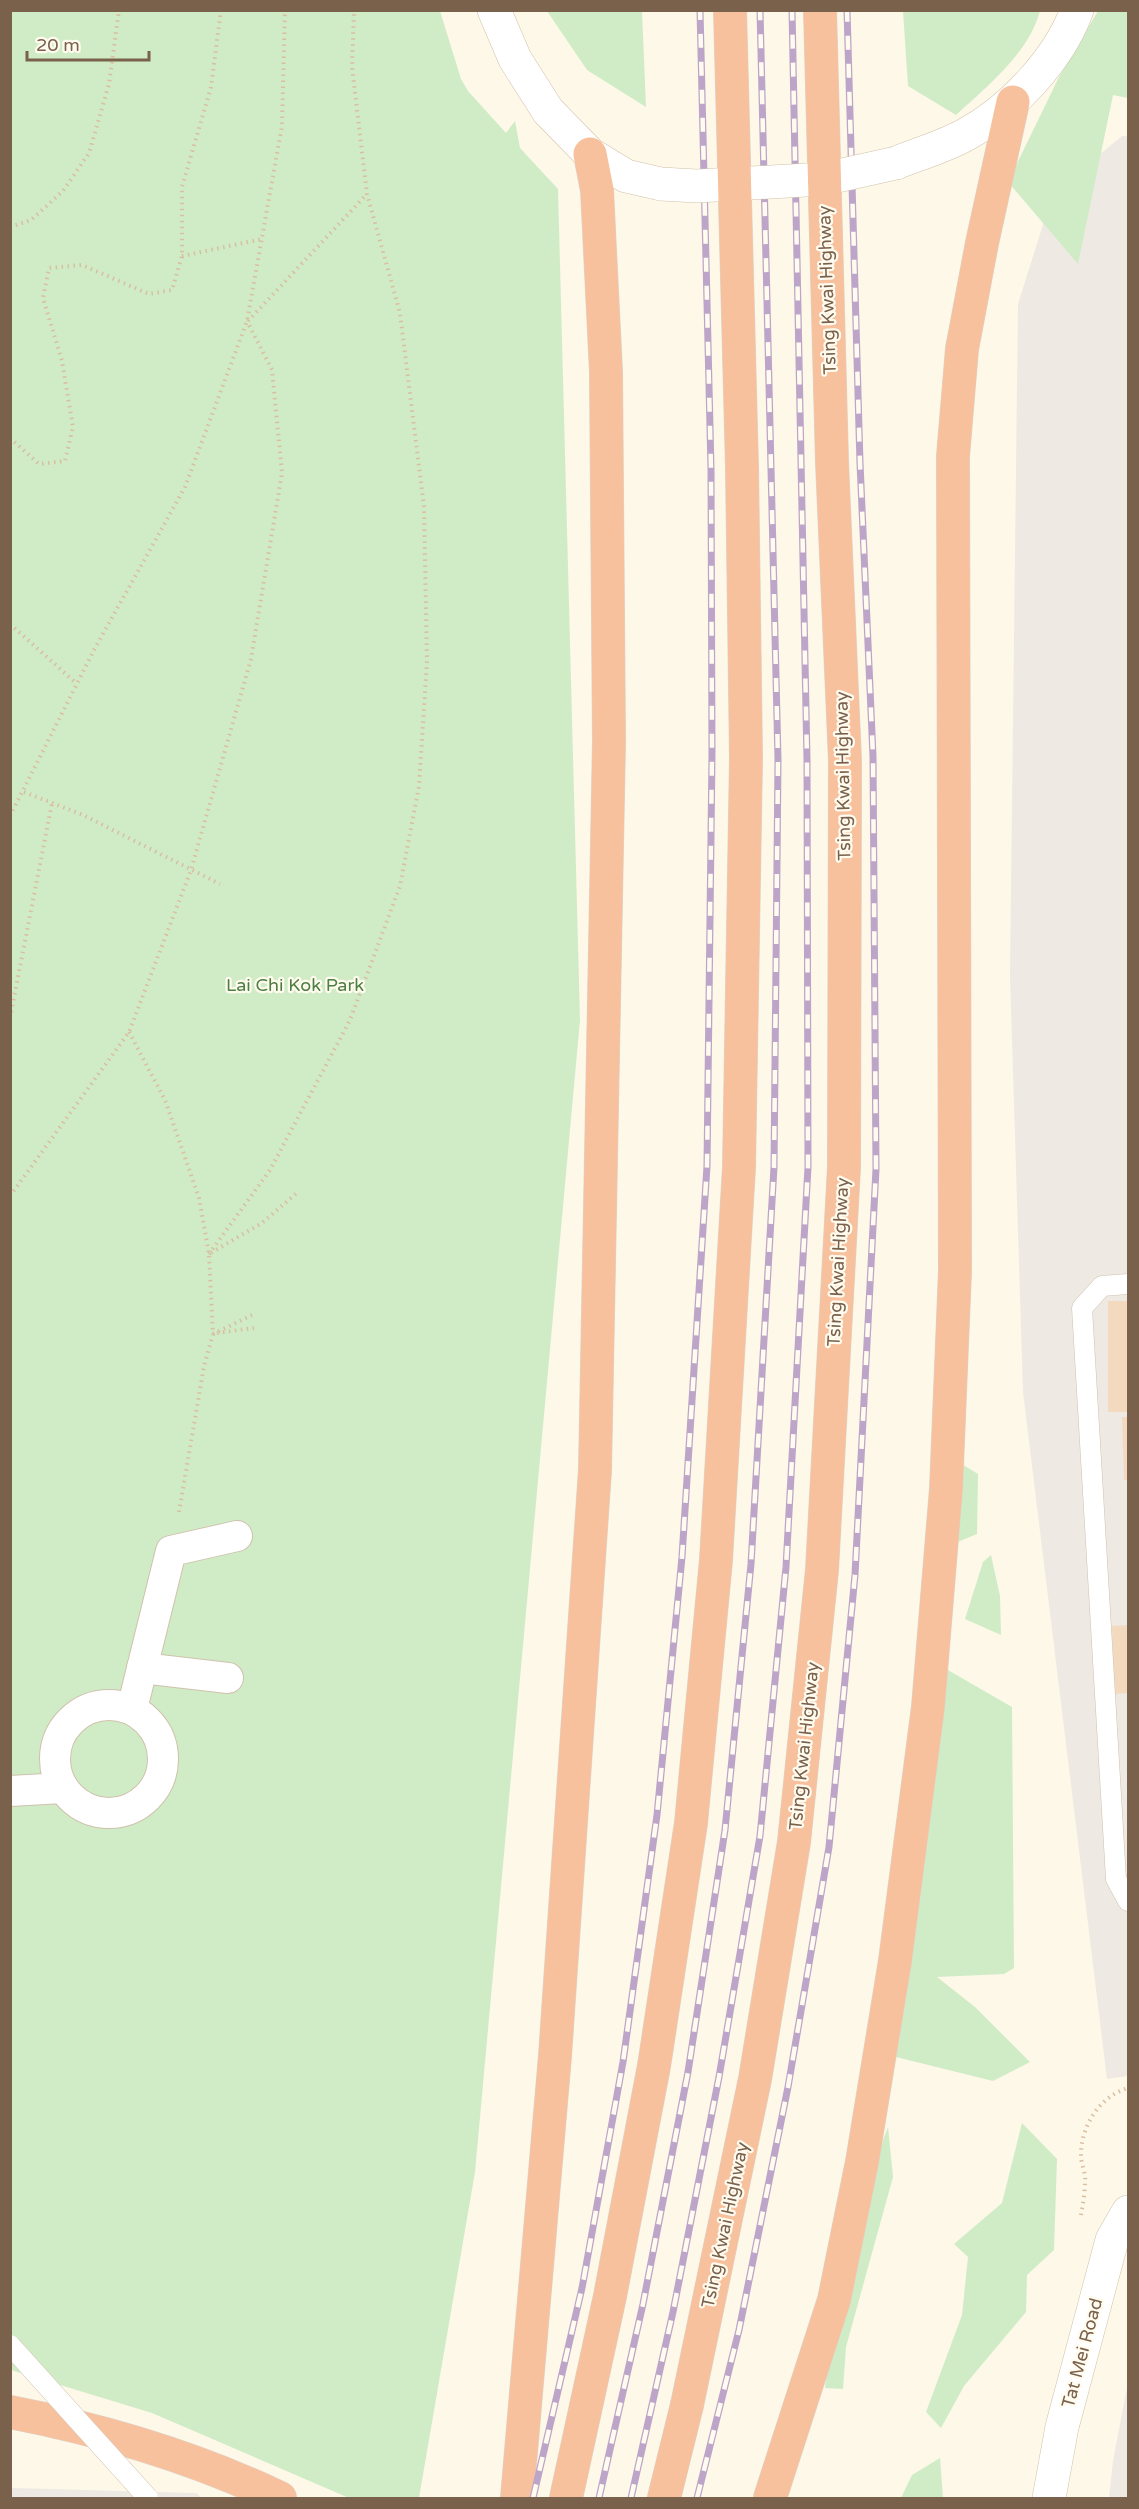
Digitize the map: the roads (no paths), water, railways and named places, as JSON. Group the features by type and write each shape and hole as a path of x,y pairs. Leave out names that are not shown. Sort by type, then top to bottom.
{"highway":[{"path":"566,2499 610,2296 654,2066 691,1823 716,1560 739,1167 746,758 742,467 730,10"},
{"name":"Tsing Kwai Highway","path":"664,2499 687,2405 755,2079 794,1842 822,1570 844,1167 845,761 832,462 820,10"},
{"path":"770,2499 834,2300 862,2162 896,1961 928,1707 946,1489 955,1271 953,456 962,349 982,243 1013,102"},
{"path":"517,2499 555,2056 595,1470 609,741 606,372 597,190 590,154"},
{"path":"10,2412 56,2421 141,2445 234,2478 280,2499"}],"main road":[{"path":"494,10 515,59 548,111 590,154 626,176 660,184 697,186 824,179 896,163 965,135 1013,102 1046,66 1078,11"},
{"name":"Tat Mei Road","path":"1049,2499 1062,2427 1112,2240 1128,2212"}],"street":[{"path":"132,1709 171,1551 237,1536"},
{"path":"142,1668 228,1678"},
{"path":"98,1706 120,1706 132,1709 144,1716 152,1726 163,1751 160,1778 147,1800 132,1809 103,1814 88,1810 74,1801 63,1788 56,1769 57,1742 71,1720 86,1709 98,1706"},
{"path":"10,1791 63,1788"}],"lane":[{"path":"1128,1284 1102,1286 1082,1308 1116,1879 1128,1901"},
{"path":"10,2345 148,2499"}],"railway":[{"path":"533,2498 582,2288 623,2062 657,1815 682,1557 707,1166 712,754 711,469 700,10"},
{"path":"599,2498 643,2304 688,2072 725,1830 751,1564 774,1167 778,760 760,10"},
{"path":"631,2498 673,2312 719,2077 760,1836 786,1567 808,1167 807,760 792,10"},
{"path":"697,2498 739,2330 788,2087 829,1847 855,1575 876,1169 873,756 860,463 847,10"}],"park label":[{"name":"Lai Chi Kok Park","path":"295,985"}]}
